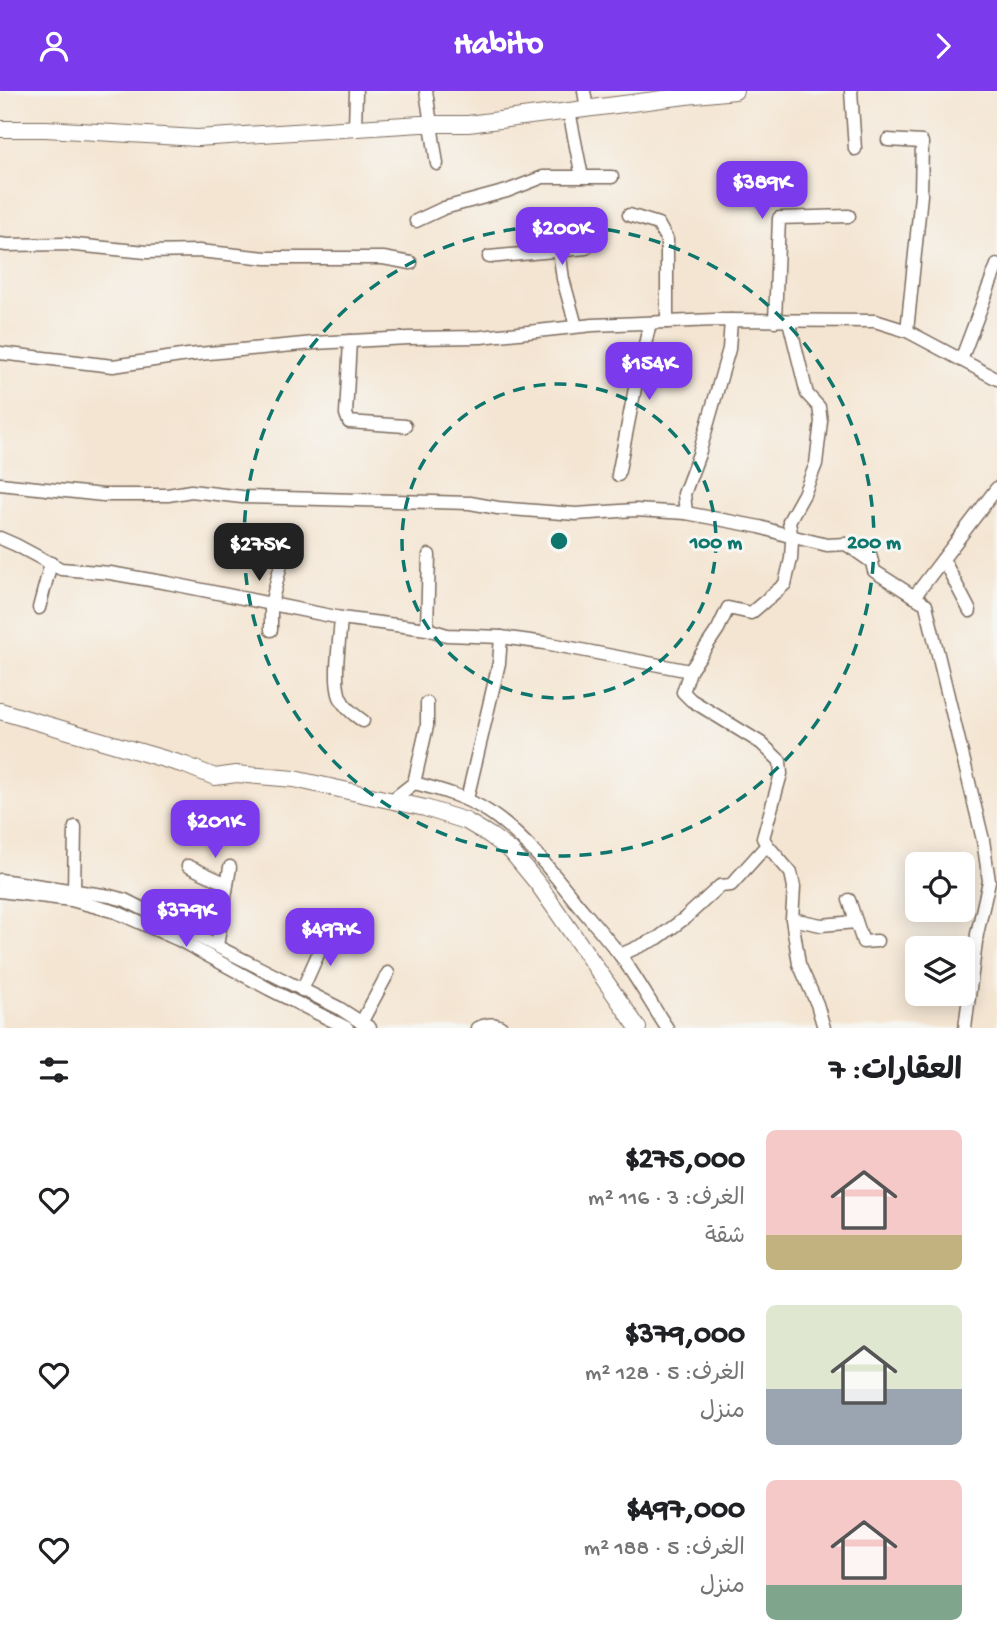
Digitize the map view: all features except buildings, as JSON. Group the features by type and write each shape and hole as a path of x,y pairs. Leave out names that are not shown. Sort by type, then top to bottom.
{"street":[{"path":"355,129 356,91"},
{"path":"426,91 437,165"},
{"path":"584,91 587,109"},
{"path":"0,129 197,138 468,124 736,91"},
{"path":"851,91 855,149"},
{"path":"569,111 582,177"},
{"path":"888,140 922,142 921,195 907,331"},
{"path":"416,221 444,208 506,191 543,177 612,177"},
{"path":"489,257 586,248 583,216 599,212"},
{"path":"629,215 658,224 667,240 667,322"},
{"path":"775,321 779,218 849,216"},
{"path":"0,243 65,244 146,251 200,251 266,258 383,258 411,263"},
{"path":"559,250 563,279 576,326"},
{"path":"961,360 997,265"},
{"path":"686,513 684,494 699,454 729,349 731,320"},
{"path":"0,353 113,366 188,355 350,341 481,337 576,326 731,320 875,321 907,331 997,379"},
{"path":"789,321 807,394 819,407 821,421 816,464 789,521 791,559 785,584 751,613 728,608 718,629 690,671 683,691 691,699 761,743 780,761 781,774 763,838 791,873 794,887 792,919 799,964 817,1004 824,1028"},
{"path":"618,475 650,323"},
{"path":"350,341 346,414 349,422 405,426"},
{"path":"0,484 103,495 168,495 191,491 242,497 470,503 576,514 635,510 686,513 760,527 827,545 846,544 871,558 874,571 930,607 983,841 989,881 977,934 965,1028"},
{"path":"914,597 997,488"},
{"path":"0,538 61,569 110,573 341,618 427,629 447,635 501,637 545,643 690,671"},
{"path":"271,630 271,604 287,540"},
{"path":"427,629 429,555"},
{"path":"943,559 970,611"},
{"path":"38,608 51,563"},
{"path":"341,618 337,684 340,699 352,714 363,722"},
{"path":"467,799 499,663 501,637"},
{"path":"391,801 414,783 427,726 427,703"},
{"path":"0,711 185,765 215,777 236,774 294,779 425,808 466,821 511,851 538,884 638,1028"},
{"path":"414,783 452,792 467,799 514,831 557,878 620,955 667,1028"},
{"path":"74,892 75,827"},
{"path":"620,955 658,939 720,886 731,885 767,845"},
{"path":"188,866 227,884"},
{"path":"217,946 230,867"},
{"path":"0,880 101,894 125,900 339,1009 365,1025 388,973"},
{"path":"0,891 71,900 116,912 179,940 347,1028"},
{"path":"849,900 863,942 877,941"},
{"path":"792,919 821,925 856,922"},
{"path":"302,990 328,932"},
{"path":"477,1028 489,1024 502,1028"}]}
